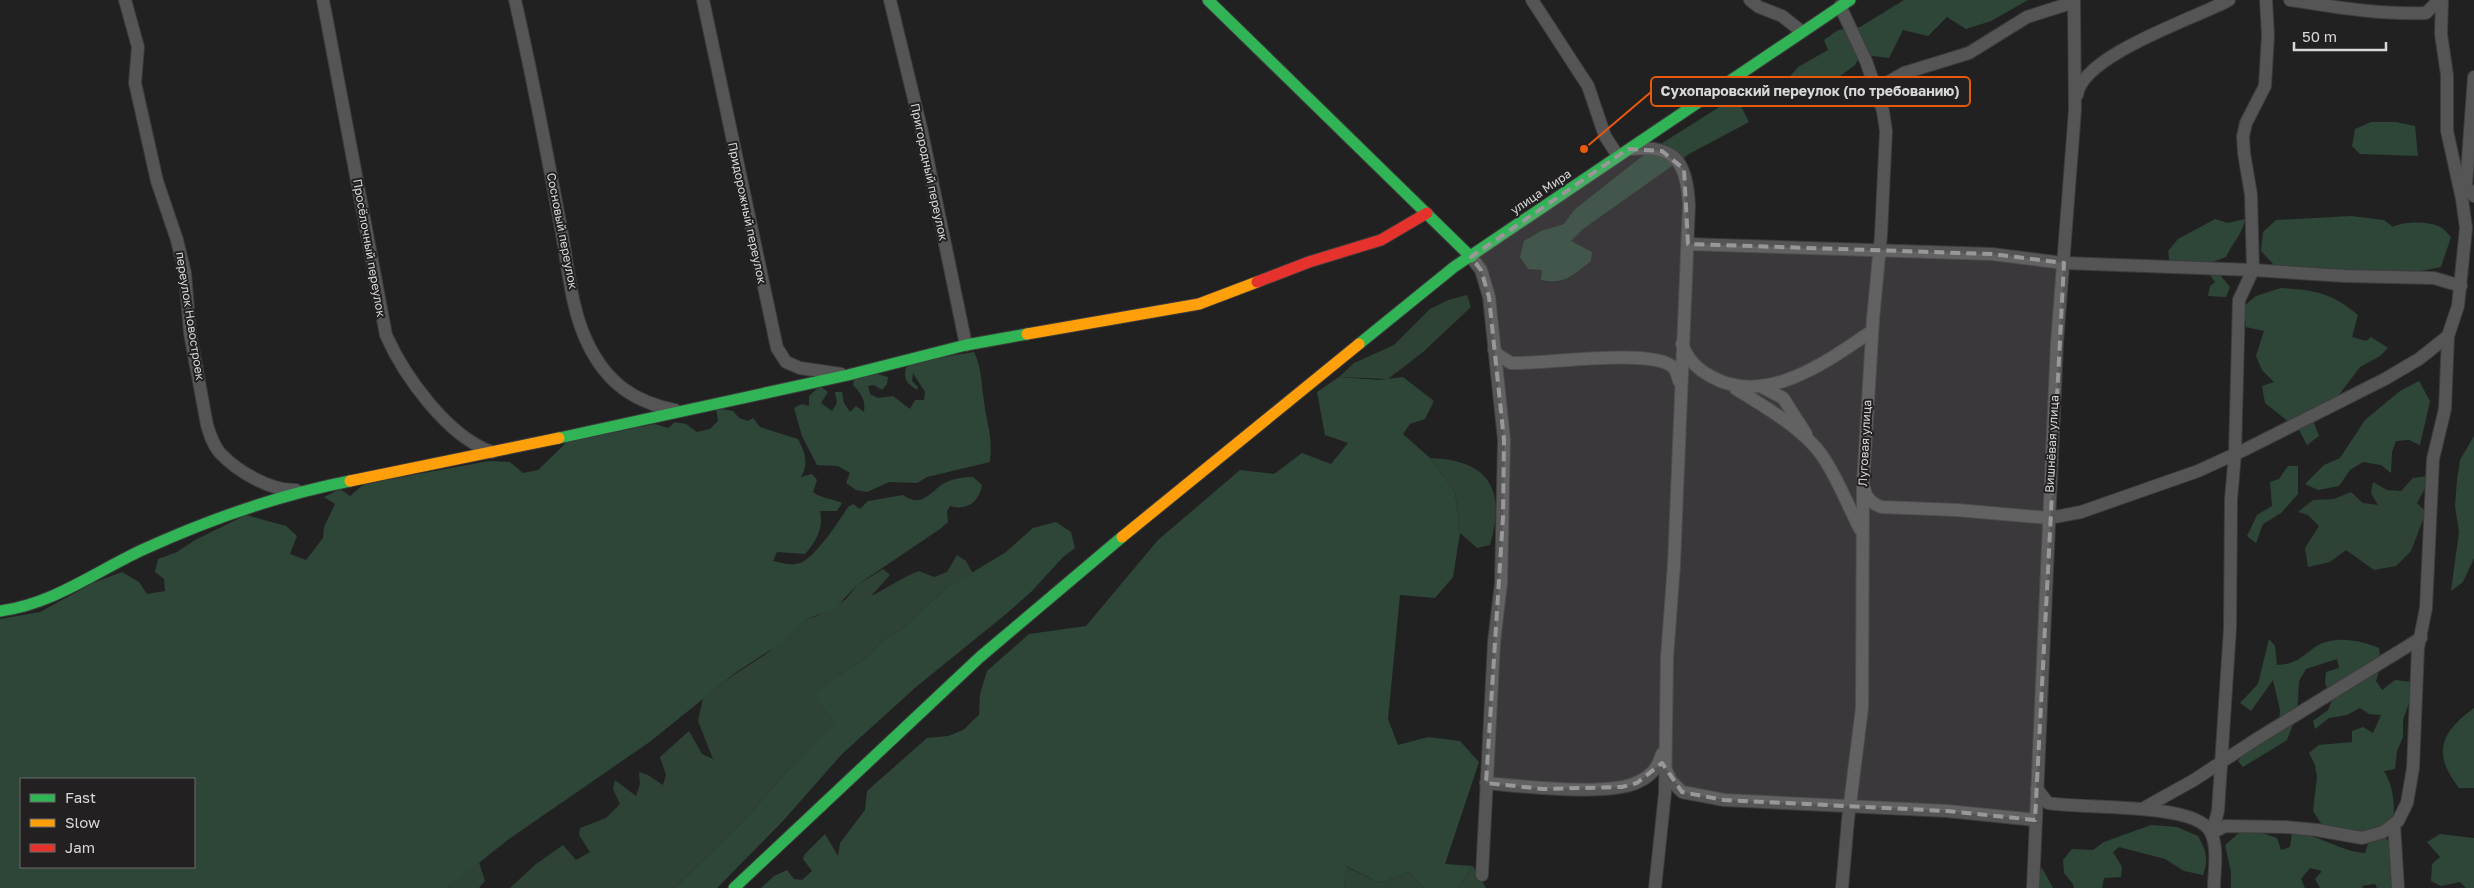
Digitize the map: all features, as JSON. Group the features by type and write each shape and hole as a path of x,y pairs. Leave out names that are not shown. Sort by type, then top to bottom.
{"street":[{"name":"переулок Новостроек","path":"125,0 138,47 135,83 157,181 177,240 185,273 190,333 211,439 219,452 237,467 255,478 286,490 303,490"},
{"name":"Просёлочный переулок","path":"323,0 386,335 411,377 454,429 474,444 494,452"},
{"name":"Сосновый переулок","path":"515,0 535,86 582,330 602,366 618,386 632,396 652,406 680,411"},
{"name":"Придорожный переулок","path":"703,0 777,348 786,362 800,368 848,375"},
{"name":"Пригородный переулок","path":"890,0 920,128 966,345"},
{"path":"1208,0 1427,213 1471,257 1481,270 1489,297 1504,440 1501,583 1496,614 1482,874"},
{"path":"1221,14 1222,0"},
{"path":"1532,0 1588,86 1605,136 1623,153 1646,147 1662,151 1675,158 1684,169 1688,198 1688,244 1664,745 1665,793 1655,888"},
{"path":"1750,0 1759,8 1782,16 1801,32"},
{"path":"2075,110 2078,90 2084,78 2097,66 2162,30 2229,0"},
{"path":"2214,888 2215,850 2212,833 2218,811 2230,628 2231,499 2235,454 2239,300 2253,270 2252,211 2243,136 2246,123 2265,86 2268,35 2266,0"},
{"path":"2290,0 2356,10 2411,14 2426,13 2441,0"},
{"path":"2212,833 2225,826 2285,827 2317,830 2362,838 2383,832 2398,821 2407,803 2413,768 2418,648 2426,608 2427,549 2433,459 2444,408 2448,336 2458,306 2470,227 2448,146 2447,75 2441,34 2441,0"},
{"path":"1876,89 1904,73 1969,53 2026,17 2074,1"},
{"name":"Вишнёвая улица","path":"2033,888 2060,288 2064,263 2075,110 2074,1"},
{"name":"улица Мира","path":"734,888 980,657 1064,584 1454,268 1845,3"},
{"name":"Луговая улица","path":"1842,888 1863,699 1861,532 1872,331 1880,250 1886,131 1876,89 1845,3"},
{"path":"2470,191 2474,77"},
{"path":"2457,174 2470,191"},
{"path":"0,611 20,610 44,603 117,562 190,530 273,498 303,490 494,452 848,375 966,345 1200,304 1309,262 1381,240 1427,213"},
{"path":"1688,244 1992,254 2064,263 2253,270 2345,276 2434,278 2461,286"},
{"path":"1728,385 1745,389 1764,388 1778,384 1822,362 1872,331"},
{"path":"1863,484 1865,495 1872,504 1881,507 1957,510 2049,518 2081,512 2198,471 2235,454 2385,379 2419,359 2448,336"},
{"path":"1682,342 1686,354 1695,366 1778,416 1814,447"},
{"path":"1494,350 1498,355 1511,363 1626,358 1662,361 1671,365 1677,372 1682,390"},
{"path":"1764,388 1783,398 1823,458 1861,532"},
{"path":"2142,809 2421,638"},
{"path":"1486,782 1543,789 1622,787 1637,783 1659,766 1664,745"},
{"path":"1664,768 1671,781 1682,792 1695,796 1724,800 1830,806 1850,805 2009,815 2035,820"},
{"path":"2037,789 2048,803 2142,809 2200,822 2212,833"},
{"path":"2394,824 2398,888"}],"highlighted area":[{"path":"1628,149 1662,151 1684,169 1688,244 1992,254 2064,263 2035,820 1947,811 1724,800 1682,792 1662,763 1637,783 1622,787 1543,789 1486,783 1503,517 1504,440 1489,297 1481,270 1471,257"}],"green space":[{"path":"1904,0 2028,0 1991,21 1966,29 1947,17 1928,36 1903,30 1889,58 1872,56 1863,51 1855,65 1802,104 1781,87 1798,67 1828,50 1824,40 1838,30 1860,27"},
{"path":"1724,104 1741,106 1749,122 1689,154 1583,229 1571,241 1592,252 1591,261 1568,278 1556,281 1541,280 1542,270 1528,269 1520,257 1524,241 1541,231 1564,224 1574,210 1645,154"},
{"path":"2371,122 2396,122 2415,126 2418,156 2360,154 2352,146 2355,129"},
{"path":"2351,216 2384,220 2393,227 2417,223 2431,224 2442,228 2451,237 2441,267 2416,272 2314,269 2274,265 2261,251 2263,232 2276,220"},
{"path":"2215,219 2228,223 2245,219 2242,229 2226,257 2210,263 2230,287 2226,297 2208,296 2210,286 2215,282 2206,269 2170,265 2168,251 2178,239"},
{"path":"2281,288 2322,294 2340,302 2358,315 2352,337 2366,341 2371,337 2388,348 2380,356 2360,367 2338,396 2325,407 2314,423 2319,436 2307,445 2299,430 2265,403 2262,386 2274,382 2262,370 2256,356 2264,331 2246,327 2244,306 2256,296"},
{"path":"1467,295 1471,307 1423,352 1388,379 1339,377 1354,363 1394,345 1430,309 1448,300"},
{"path":"974,352 980,370 989,431 991,445 990,462 927,477 917,483 889,482 867,492 856,490 846,483 850,473 838,466 817,465 802,436 794,408 802,404 809,406 809,396 820,386 828,392 821,403 832,411 837,403 835,392 842,392 844,403 850,412 856,406 864,412 862,397 853,385 854,378 877,374 888,377 887,384 882,390 874,385 868,386 870,394 878,398 893,396 910,409 915,400 924,400 925,392 913,373 912,381 918,387 917,390 908,383 905,376 906,368 913,362"},
{"path":"1339,377 1379,380 1403,377 1434,401 1425,419 1410,424 1403,434 1430,458 1455,492 1460,533 1453,577 1435,598 1400,595 1388,719 1398,745 1428,737 1460,741 1479,762 1445,864 1473,866 1458,888 1424,888 1409,872 1380,883 1346,866 1344,888 761,888 774,876 787,870 794,879 802,880 812,871 803,859 805,854 825,834 838,856 840,843 865,810 867,791 927,738 948,736 963,730 979,715 980,694 987,671 1029,634 1086,626 1158,540 1240,470 1274,474 1302,453 1331,464 1348,443 1325,435 1317,392"},
{"path":"2419,381 2430,401 2420,445 2409,440 2396,441 2392,452 2391,473 2381,465 2363,462 2350,470 2339,486 2318,490 2305,484 2324,465 2340,458 2365,420 2400,391"},
{"path":"716,408 733,411 739,418 748,421 753,418 760,427 798,439 805,458 805,467 801,477 812,474 817,480 813,492 842,503 837,511 820,511 821,523 818,534 805,554 777,552 773,561 787,564 800,563 813,554 833,530 848,507 853,504 860,509 868,501 903,495 919,500 951,480 960,478 973,477 982,485 978,496 971,504 962,507 950,506 947,511 948,522 940,529 857,585 835,608 805,620 781,643 735,673 651,741 509,839 447,888 0,888 0,619 40,612 93,583 122,572 139,582 147,594 165,591 164,579 155,572 158,559 177,552 195,540 246,515 286,526 297,536 290,554 306,560 323,538 324,527 335,504 324,497 340,489 350,496 364,484 489,461 510,462 523,473 538,470 567,442 655,424 668,428 675,422 686,424 697,432 710,429 718,421"},
{"path":"2474,436 2474,558 2463,582 2451,591 2459,532 2455,506 2457,480 2460,460"},
{"path":"1430,458 1450,460 1467,465 1480,472 1488,482 1494,494 1496,508 1490,545 1477,548 1460,533 1455,492"},
{"path":"2288,466 2298,466 2298,494 2281,513 2263,524 2256,543 2247,536 2257,515 2272,506 2270,482 2279,479"},
{"path":"2427,476 2427,485 2417,503 2426,512 2411,551 2396,566 2374,570 2346,550 2330,562 2308,567 2305,548 2319,526 2308,515 2298,512 2313,500 2334,499 2351,492 2363,503 2378,505 2371,493 2373,482 2387,490 2401,491 2413,478"},
{"path":"1056,522 1071,532 1075,548 1063,557 1032,591 916,687 842,754 782,822 717,888 674,888 739,826 782,777 836,723 821,706 817,693 837,676 869,656 881,641 901,630 945,589 1006,552 1033,528"},
{"path":"957,555 966,561 973,574 945,589 901,630 881,641 869,656 837,676 821,706 837,723 782,777 739,826 674,888 510,888 536,864 563,845 576,860 590,852 579,835 580,828 606,818 620,804 613,789 615,780 636,796 640,784 639,772 648,775 663,785 666,775 660,757 689,731 702,754 713,759 698,721 703,698 766,654 805,620 817,616 846,599 857,585 883,569 890,575 871,596 919,571 934,577 947,572"},
{"path":"2269,639 2275,646 2277,665 2293,662 2322,643 2330,641 2346,640 2371,645 2379,648 2381,665 2376,681 2382,690 2395,680 2413,682 2403,720 2403,737 2397,751 2395,769 2384,771 2393,795 2394,822 2361,833 2324,828 2313,811 2317,777 2315,765 2309,753 2319,745 2352,742 2352,731 2363,727 2373,733 2381,715 2369,714 2360,708 2347,715 2329,718 2315,729 2313,721 2328,710 2333,698 2325,684 2326,672 2339,668 2337,659 2306,669 2299,681 2297,714 2287,740 2243,767 2238,761 2246,750 2279,724 2280,710 2273,680 2251,711 2240,703 2258,684"},
{"path":"2474,708 2474,788 2459,788 2450,776 2445,764 2444,744 2447,735 2454,726"},
{"path":"2151,825 2177,827 2198,836 2206,855 2203,875 2184,871 2165,859 2119,847 2113,852 2122,867 2121,877 2104,878 2102,888 2074,888 2064,873 2063,860 2072,849 2093,850 2104,842"},
{"path":"2259,832 2277,838 2281,850 2290,847 2292,833 2310,836 2355,852 2365,853 2369,840 2386,838 2394,848 2390,866 2396,883 2395,888 2377,888 2375,884 2362,886 2363,888 2320,888 2315,879 2322,871 2310,868 2301,879 2305,888 2231,888 2231,872 2225,845 2239,833"},
{"path":"2440,834 2474,838 2474,888 2466,888 2460,882 2441,886 2431,881 2432,864 2440,857 2427,842"},
{"path":"479,862 485,881 479,888 447,888"},
{"path":"1345,866 1380,883 1409,872 1424,888 1344,888"},
{"path":"1473,866 1486,888 1458,888"},
{"path":"2042,868 2053,888 2039,888 2035,875"}],"traffic: fast":[{"path":"1208,0 1471,257"},
{"path":"1359,344 1454,267 1850,0"},
{"path":"559,438 848,375 966,345 1027,334"},
{"path":"0,611 38,602 142,550 219,518 297,493 350,481"},
{"path":"734,888 980,657 1122,537"}],"traffic: slow":[{"path":"1027,334 1199,304 1257,282"},
{"path":"1122,537 1359,344"},
{"path":"350,481 559,438"}],"traffic: jam":[{"path":"1257,282 1309,262 1381,240 1427,213"}],"place":[{"name":"Сухопаровский переулок (по требованию)","path":"1584,149"}]}
